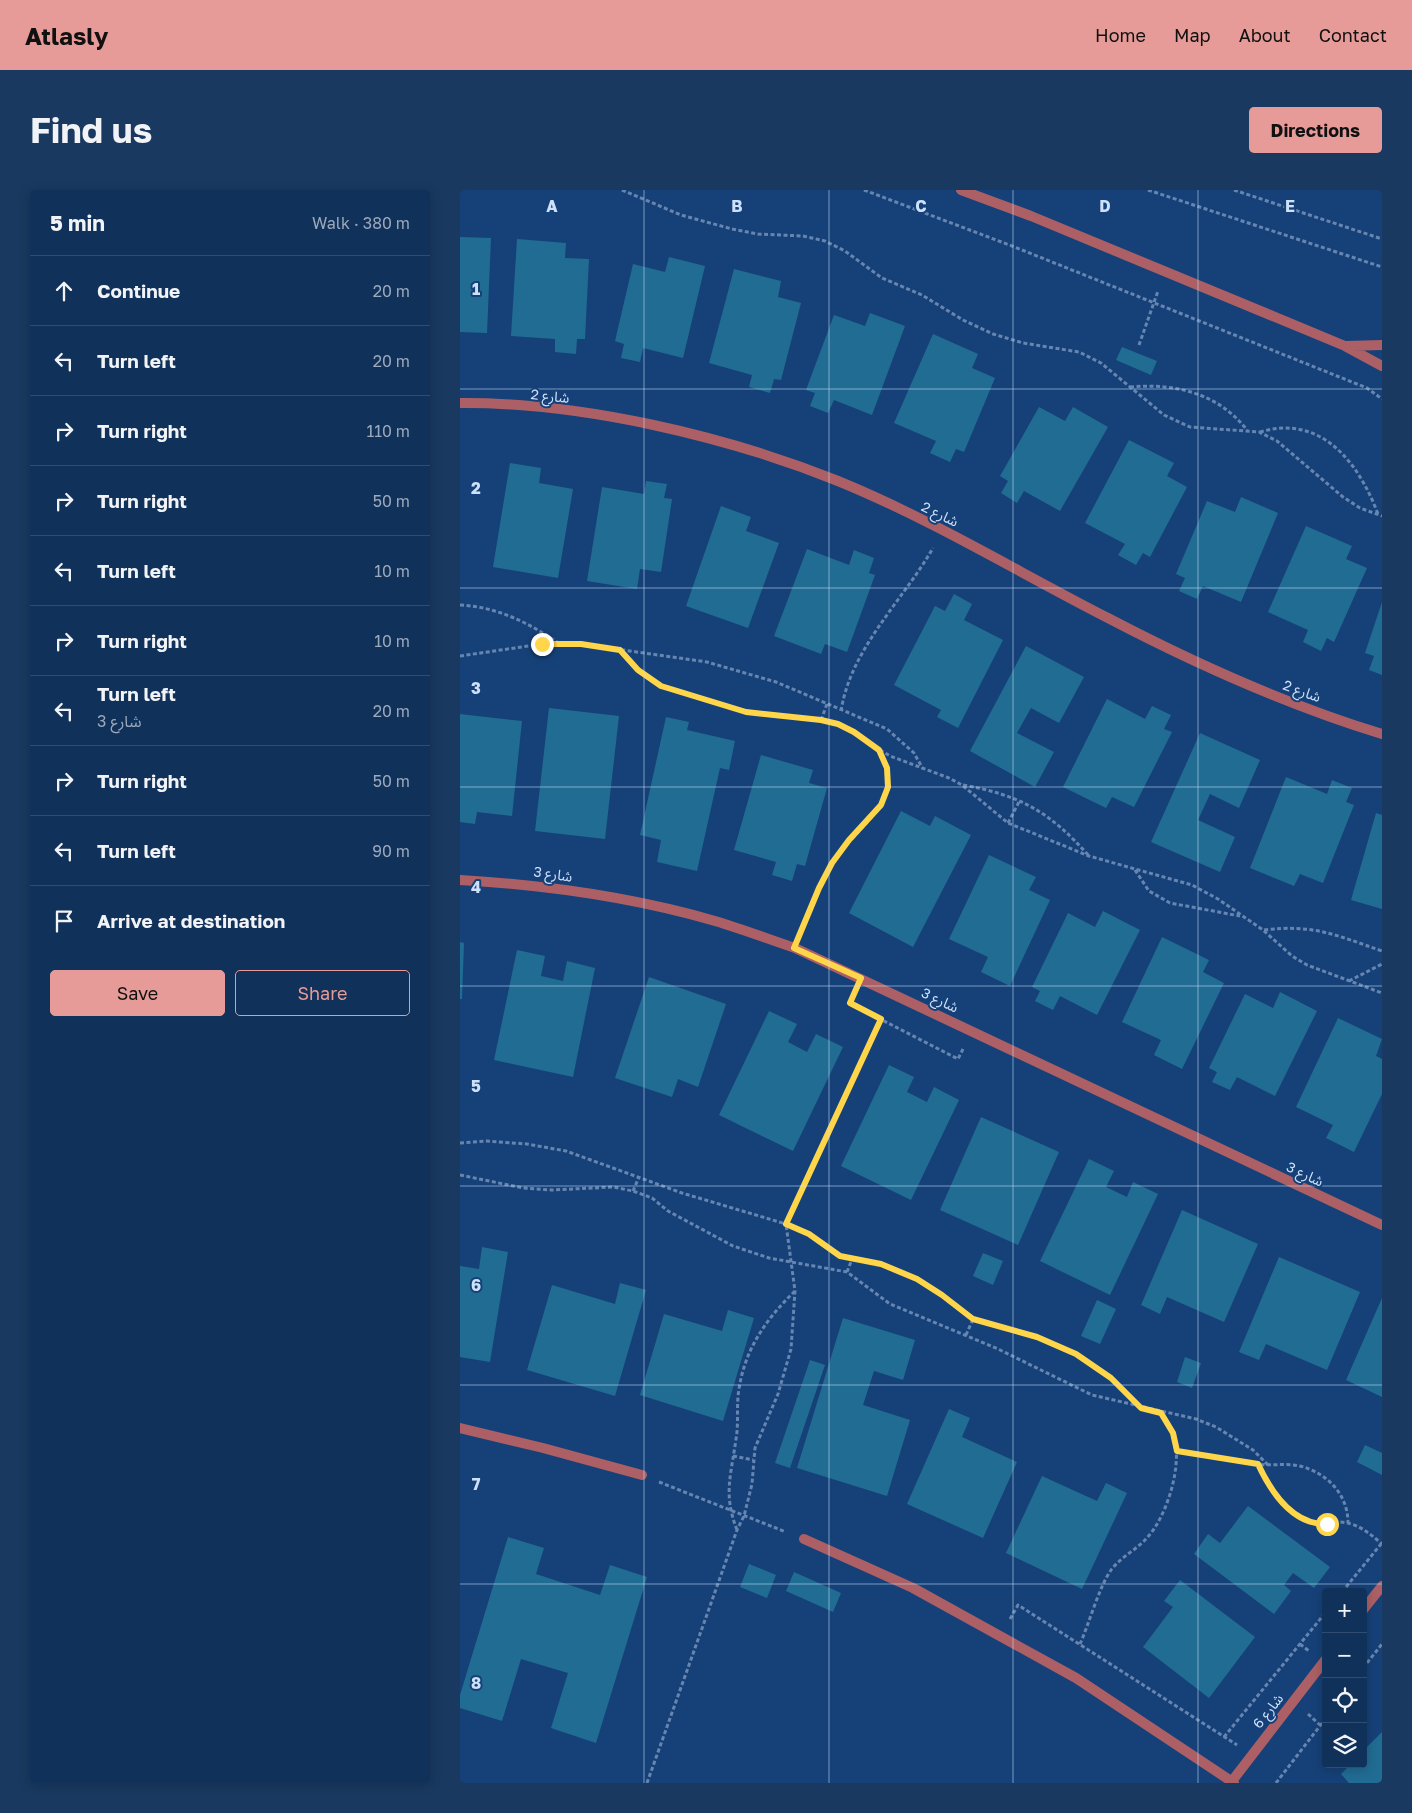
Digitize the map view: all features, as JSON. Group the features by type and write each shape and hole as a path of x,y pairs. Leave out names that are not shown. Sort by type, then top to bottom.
{"street":[{"path":"961,190 1165,271 1345,346 1382,366"},
{"path":"1345,346 1382,345"},
{"name":"شارع 2","path":"460,403 566,411 659,426 731,445 838,481 943,530 1107,618 1187,658 1269,694 1382,734"},
{"name":"شارع 3","path":"460,880 528,884 622,899 715,921 794,948 1382,1225"},
{"path":"460,1428 543,1448 642,1476"},
{"path":"804,1539 913,1588 1076,1678 1233,1782"},
{"path":"1367,1605 1382,1586"},
{"name":"شارع 6","path":"1233,1782 1322,1664"}],"path":[{"path":"622,190 681,215 723,227 758,234 803,236 825,241 844,251 882,278 922,294 963,320 993,334 1023,343 1080,352 1102,362 1164,415 1190,427 1218,431 1247,430 1259,432 1277,441 1343,498 1380,516"},
{"path":"864,190 1367,388 1382,399"},
{"path":"1148,190 1382,267"},
{"path":"1234,190 1382,239"},
{"path":"1139,345 1165,271"},
{"path":"1130,387 1156,384 1182,388 1223,406 1247,430"},
{"path":"1259,432 1282,428 1306,430 1328,441 1346,457 1360,475 1380,516"},
{"path":"841,711 844,694 857,662 919,571 943,530"},
{"path":"460,605 504,613 533,626 560,644"},
{"path":"460,656 542,644 581,644 680,658 742,671 776,682 841,711 887,728 914,753 923,769"},
{"path":"620,650 638,670 661,686 746,712 821,720 838,724 901,762 962,785 992,790 1020,800 1046,815 1070,834 1089,856"},
{"path":"821,720 828,704"},
{"path":"794,948 819,888 832,863 849,840 881,805 888,787 887,768 879,750"},
{"path":"962,785 1008,823 1089,856 1192,885 1218,898 1263,930 1292,956 1307,966 1382,993"},
{"path":"1008,823 1020,800"},
{"path":"1135,869 1149,891 1170,903 1242,916"},
{"path":"1263,930 1292,927 1317,929 1382,951"},
{"path":"1349,981 1382,964"},
{"path":"861,978 850,1003 958,1059 972,1031"},
{"path":"647,1783 737,1530 744,1516 752,1484 755,1448 778,1394 791,1348 795,1291 786,1224 881,1019"},
{"path":"460,1143 486,1141 526,1144 566,1151 682,1192 786,1224 809,1234 840,1256 852,1260 881,1264 917,1279 936,1290 973,1319 1037,1337 1076,1354 1111,1378 1141,1408"},
{"path":"460,1175 523,1188 552,1190 613,1187 633,1191 652,1198 668,1211 733,1246 769,1258 847,1272 890,1304 966,1336 1092,1395 1161,1413 1196,1419 1216,1427 1253,1450 1268,1465"},
{"path":"633,1191 639,1177"},
{"path":"847,1272 852,1260"},
{"path":"737,1530 729,1510 729,1479 736,1439 739,1390 745,1362 757,1335 774,1312 795,1291"},
{"path":"966,1336 973,1319"},
{"path":"1080,1644 1110,1572 1119,1561 1132,1553 1147,1538 1159,1521 1167,1501 1176,1466 1177,1451 1173,1433 1161,1413"},
{"path":"1177,1451 1258,1464 1298,1465 1320,1475 1337,1488 1344,1498 1348,1510 1348,1523"},
{"path":"733,1456 753,1460"},
{"path":"1258,1464 1268,1486 1278,1499 1298,1516 1317,1524 1348,1523 1359,1526 1382,1543 1345,1588"},
{"path":"642,1476 804,1539"},
{"path":"1000,1636 1018,1605 1252,1755"},
{"path":"1224,1737 1322,1617"},
{"path":"1367,1663 1382,1644"},
{"path":"1276,1783 1322,1723"}],"building":[{"path":"460,237 491,238 487,333 460,332"},
{"path":"517,239 566,243 565,258 589,259 585,339 577,339 576,354 555,352 555,339 511,336"},
{"path":"669,257 705,266 683,358 643,348 640,362 621,358 624,344 615,341 633,264 665,272"},
{"path":"734,269 781,281 778,297 801,303 781,380 774,379 770,393 749,387 752,375 709,363"},
{"path":"870,313 905,326 872,415 834,400 828,413 810,406 815,393 806,390 834,315 865,326"},
{"path":"933,334 978,354 972,368 995,378 964,452 956,449 950,462 930,453 936,441 894,423"},
{"path":"1122,347 1157,361 1151,375 1116,360"},
{"path":"1039,407 1065,421 1073,407 1108,427 1060,511 1024,491 1017,503 1001,493 1008,481 1000,476"},
{"path":"1129,440 1174,463 1167,476 1187,487 1150,557 1143,553 1136,565 1118,555 1125,544 1085,523"},
{"path":"510,463 541,468 539,483 573,489 558,578 493,567"},
{"path":"646,481 667,484 664,498 672,499 661,572 640,569 637,589 587,581 602,487 644,494"},
{"path":"1241,497 1278,513 1241,602 1203,586 1197,599 1179,591 1185,578 1176,574 1207,501 1235,512"},
{"path":"721,506 751,517 746,531 779,543 748,628 686,606"},
{"path":"1306,526 1352,546 1346,559 1367,568 1334,642 1327,638 1321,651 1303,642 1308,630 1268,612"},
{"path":"807,549 849,565 854,550 874,558 869,573 875,575 847,652 825,644 821,654 774,636"},
{"path":"954,594 972,604 964,620 1003,640 958,728 937,717 941,710 894,685 935,606 945,611"},
{"path":"1382,602 1382,675 1369,670 1374,656 1365,653"},
{"path":"1026,646 1084,677 1059,723 1031,708 1017,733 1054,752 1035,787 970,751"},
{"path":"1107,699 1145,719 1152,706 1171,715 1164,729 1172,732 1134,807 1112,797 1106,808 1063,787"},
{"path":"549,708 619,716 605,839 535,831"},
{"path":"460,714 522,721 512,816 477,812 475,824 460,822"},
{"path":"666,717 689,722 687,730 735,741 729,770 720,768 697,871 657,862 661,840 640,835"},
{"path":"1200,733 1260,760 1239,808 1210,794 1198,820 1235,837 1220,872 1151,842"},
{"path":"761,755 813,770 809,783 827,788 805,866 797,864 792,881 772,875 776,862 734,850"},
{"path":"1286,777 1327,794 1332,780 1352,788 1346,802 1354,805 1323,883 1300,874 1294,886 1250,868"},
{"path":"901,811 930,826 935,816 971,835 913,947 849,913"},
{"path":"1376,813 1382,815 1382,909 1351,900"},
{"path":"989,855 1036,877 1029,890 1050,900 1010,986 981,972 988,957 949,939"},
{"path":"1103,911 1140,930 1097,1015 1060,996 1053,1010 1035,1001 1040,991 1032,987 1068,913 1095,927"},
{"path":"1162,937 1209,960 1203,972 1224,983 1182,1069 1154,1055 1161,1040 1122,1022"},
{"path":"460,942 464,943 462,999 460,999"},
{"path":"517,950 545,956 541,976 563,981 567,961 595,968 573,1077 494,1060"},
{"path":"649,977 726,1004 698,1087 678,1079 672,1097 615,1078"},
{"path":"1280,992 1317,1011 1275,1096 1237,1077 1230,1090 1212,1082 1217,1072 1209,1068 1245,994 1273,1008"},
{"path":"769,1011 797,1024 788,1042 807,1052 816,1034 843,1047 793,1151 719,1115"},
{"path":"1338,1018 1382,1039 1376,1056 1382,1059 1382,1094 1354,1152 1326,1138 1333,1125 1296,1107"},
{"path":"889,1065 914,1077 907,1092 927,1102 934,1087 959,1100 911,1200 841,1166"},
{"path":"981,1117 1059,1152 1018,1245 940,1210"},
{"path":"1089,1159 1114,1171 1106,1187 1127,1197 1133,1182 1158,1194 1110,1295 1040,1261"},
{"path":"1182,1210 1258,1244 1224,1322 1167,1297 1160,1314 1141,1305"},
{"path":"482,1247 508,1252 490,1362 460,1357 460,1266 479,1269"},
{"path":"983,1253 1003,1261 993,1285 973,1276"},
{"path":"1279,1257 1360,1292 1327,1370 1266,1344 1259,1360 1239,1352"},
{"path":"620,1283 646,1290 615,1396 527,1370 552,1285 615,1304"},
{"path":"1382,1298 1382,1397 1346,1380"},
{"path":"1097,1300 1116,1309 1100,1344 1081,1336"},
{"path":"728,1310 754,1318 723,1421 640,1395 664,1314 722,1331"},
{"path":"843,1318 915,1340 903,1380 874,1371 863,1405 910,1420 887,1496 797,1468"},
{"path":"1185,1357 1201,1363 1192,1388 1177,1382"},
{"path":"810,1360 825,1365 790,1468 775,1463"},
{"path":"949,1409 970,1418 962,1437 1017,1462 983,1538 907,1504"},
{"path":"1365,1445 1382,1453 1382,1475 1357,1462"},
{"path":"1042,1476 1097,1501 1106,1483 1127,1493 1082,1589 1006,1553"},
{"path":"1248,1506 1330,1567 1314,1588 1293,1573 1284,1585 1291,1591 1274,1614 1194,1554 1208,1534 1220,1543"},
{"path":"508,1537 544,1548 536,1574 600,1595 610,1565 647,1577 596,1743 551,1728 568,1673 521,1659 502,1721 460,1708 460,1695"},
{"path":"749,1564 776,1575 767,1598 740,1587"},
{"path":"794,1572 841,1593 833,1612 786,1591"},
{"path":"1180,1580 1255,1637 1209,1698 1143,1647 1173,1607 1164,1601"},
{"path":"1382,1732 1382,1783 1349,1783 1341,1774 1347,1768 1367,1768 1367,1747"}],"route":[{"path":"542,644 581,644 620,650 638,670 661,686 687,695 746,712 821,720 838,724 854,732 868,744 879,750 887,768 888,787 881,805 849,840 832,863 819,888 794,948 861,978 850,1003 881,1019 786,1224 809,1234 840,1256 852,1260 881,1264 917,1279 930,1286 962,1312 984,1324 1037,1337 1076,1354 1111,1378 1141,1408 1161,1413 1173,1433 1177,1451 1258,1464 1268,1486 1290,1510 1307,1521 1327,1524"}]}
